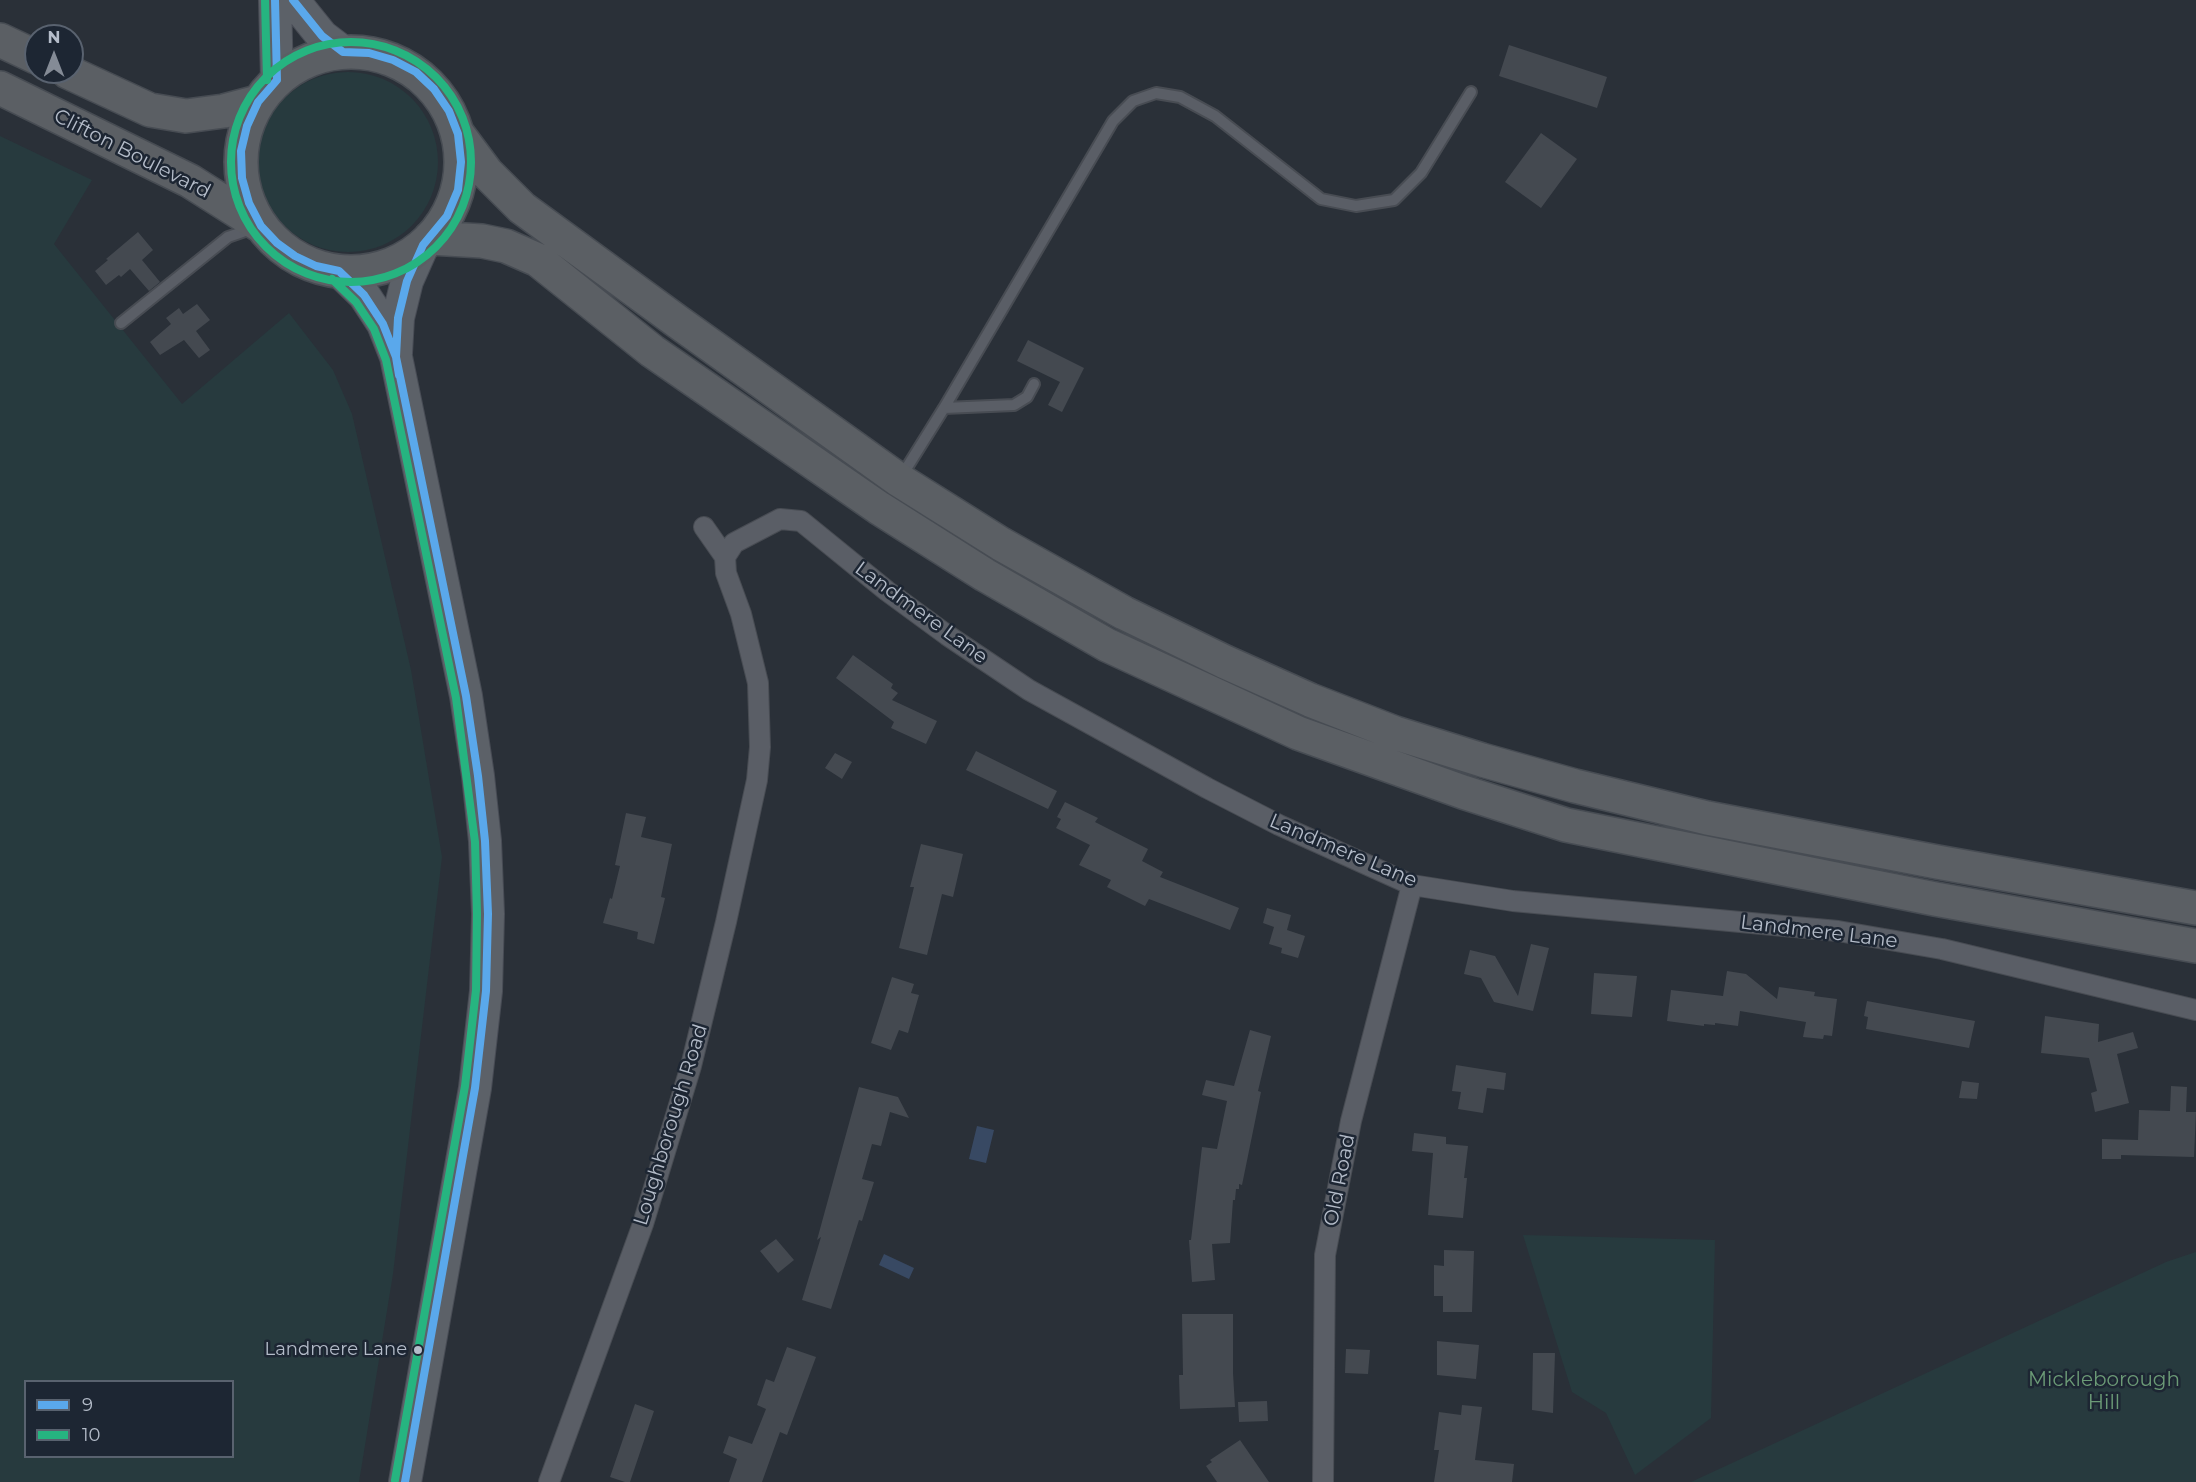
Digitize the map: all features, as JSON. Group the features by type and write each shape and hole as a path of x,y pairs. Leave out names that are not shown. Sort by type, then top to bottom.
{"highway":[{"path":"0,40 24,51"},
{"path":"84,79 150,110 186,116 224,111 268,91 297,66 319,56 343,52 369,53 393,60 416,72 434,89 449,111 458,134 461,162 458,190 447,216 427,242 392,264 357,271 339,271 316,266 295,256 277,243 261,226 249,203 242,178 241,151 247,126 268,91"},
{"name":"Clifton Boulevard","path":"0,88 190,181 261,226"},
{"path":"458,134 487,173 522,208 899,480 1001,544 1124,613 1299,695 1395,733 1482,760 1575,786 1707,818 2196,908"},
{"path":"427,242 482,241 506,246 538,260 652,351 879,508 985,575 1107,645 1298,733 1463,792 1566,825 1935,899 2196,946"}],"main road":[{"path":"268,91 275,0"},
{"path":"293,0 322,36 343,52"},
{"path":"396,357 398,318 407,281 427,242"},
{"path":"339,271 364,295 383,324 396,357 465,696 478,776 485,841 488,914 486,991 474,1088 408,1481"}],"street":[{"name":"Landmere Lane","path":"725,557 734,543 780,519 801,521 887,591 1029,690 1279,825 1412,885 1513,901 1838,931 1942,949 2196,1010"},
{"path":"704,527 725,557"},
{"name":"Loughborough Road","path":"549,1482 643,1224 692,1066 757,780 758,683 741,614 726,573 725,557"},
{"name":"Old Road","path":"1323,1482 1325,1255 1352,1121 1412,885"}],"lane":[{"path":"899,480 1113,121 1133,101 1156,93 1180,97 1215,116 1321,199 1356,206 1394,200 1421,173 1471,92"},
{"path":"121,323 228,237 261,226"},
{"path":"944,408 1014,405 1027,398 1034,384"}],"green space":[{"path":"348,72 382,79 398,87 412,98 423,112 431,128 438,162 431,196 423,212 412,226 398,237 382,245 348,252 314,245 298,237 284,226 273,212 265,196 258,162 265,128 273,112 284,98 298,87 314,79"},
{"path":"0,136 92,180 54,244 182,404 289,313 333,370 352,414 411,670 442,857 393,1274 359,1482 0,1482"},
{"path":"1523,1235 1715,1240 1711,1418 1635,1475 1606,1413 1572,1392"},
{"name":"Mickleborough Hill","path":"2196,1252 2196,1482 1691,1482 2166,1262"}],"water":[{"path":"977,1126 994,1130 986,1163 969,1159"},
{"path":"884,1254 914,1268 909,1279 879,1265"}],"building":[{"path":"1509,45 1607,77 1597,108 1499,76"},
{"path":"1541,133 1577,159 1541,208 1505,182"},
{"path":"138,232 153,250 142,260 160,282 149,291 130,269 106,285 95,271"},
{"path":"197,304 210,320 196,331 210,350 199,358 184,340 160,355 150,342 171,324 166,318 179,308 183,314"},
{"path":"1028,340 1084,368 1062,412 1048,405 1060,382 1017,361"},
{"path":"853,655 893,684 891,688 898,693 892,700 937,721 926,744 891,728 894,722 836,678"},
{"path":"976,751 1057,791 1048,809 966,770"},
{"path":"835,753 852,762 842,779 825,768"},
{"path":"1065,802 1098,818 1095,822 1148,849 1142,861 1163,872 1160,877 1239,908 1230,930 1149,899 1145,906 1107,887 1111,880 1079,865 1090,845 1056,828 1061,819 1057,817"},
{"path":"626,813 646,817 641,837 672,844 661,897 665,898 654,944 637,939 638,932 603,923 620,866 615,865"},
{"path":"921,844 963,854 953,897 942,894 927,955 899,948 914,887 910,887"},
{"path":"1267,908 1291,915 1287,930 1305,936 1298,958 1281,953 1282,948 1269,944 1274,927 1263,923"},
{"path":"1531,944 1549,948 1533,1011 1494,1002 1481,978 1464,974 1470,950 1495,956 1518,996"},
{"path":"1727,971 1746,974 1777,999 1779,987 1815,992 1814,996 1837,999 1832,1036 1824,1035 1823,1039 1803,1037 1806,1022 1740,1011 1738,1026 1715,1023 1715,1025 1704,1024 1704,1026 1667,1021 1671,990 1723,996"},
{"path":"1594,973 1637,976 1632,1017 1591,1014"},
{"path":"892,977 914,984 911,993 919,995 908,1033 899,1030 891,1050 871,1043"},
{"path":"1867,1001 1975,1021 1969,1048 1866,1029 1868,1017 1864,1016"},
{"path":"2045,1016 2099,1024 2098,1042 2133,1032 2138,1048 2117,1054 2129,1103 2095,1112 2091,1093 2097,1091 2089,1058 2041,1053"},
{"path":"1250,1030 1271,1036 1258,1091 1261,1092 1242,1185 1239,1184 1239,1189 1236,1189 1235,1200 1233,1200 1230,1243 1212,1244 1215,1280 1192,1282 1189,1240 1191,1240 1202,1147 1217,1149 1227,1101 1202,1095 1206,1080 1234,1086"},
{"path":"1456,1065 1506,1073 1504,1090 1487,1088 1483,1113 1458,1109 1461,1092 1452,1091"},
{"path":"1962,1081 1979,1083 1977,1099 1959,1098"},
{"path":"2171,1086 2187,1087 2186,1112 2196,1112 2194,1157 2121,1155 2121,1159 2102,1159 2102,1139 2138,1140 2139,1110 2170,1111"},
{"path":"859,1087 898,1097 909,1118 890,1112 881,1146 872,1144 862,1179 874,1182 862,1221 859,1220 831,1309 802,1300 821,1237 817,1240"},
{"path":"1414,1133 1446,1137 1446,1144 1468,1146 1463,1218 1428,1215 1433,1153 1412,1151"},
{"path":"776,1239 794,1260 778,1273 760,1251"},
{"path":"1444,1250 1474,1251 1472,1312 1443,1312 1443,1296 1434,1296 1434,1265 1444,1266"},
{"path":"1182,1314 1233,1314 1235,1407 1180,1409 1179,1375 1183,1375"},
{"path":"1437,1341 1479,1345 1476,1379 1437,1375"},
{"path":"787,1347 816,1357 787,1435 780,1432 762,1482 729,1482 737,1459 723,1453 729,1436 752,1444 766,1409 757,1405 766,1379 774,1382"},
{"path":"1346,1349 1370,1350 1368,1374 1345,1373"},
{"path":"1533,1353 1555,1353 1553,1413 1532,1410"},
{"path":"1267,1401 1268,1421 1239,1422 1238,1402"},
{"path":"635,1404 654,1411 630,1482 625,1482 610,1477"},
{"path":"1462,1405 1482,1407 1475,1460 1514,1464 1512,1482 1434,1482 1439,1450 1434,1450 1439,1412 1461,1415"},
{"path":"1240,1440 1269,1482 1217,1482 1206,1466 1212,1462 1210,1460"}],"transit line":[{"name":"10","path":"265,0 267,80"},
{"name":"9","path":"275,0 277,80 258,102 247,126 241,151 242,178 249,203 261,226 277,243 295,256 316,266 339,271 364,295 383,324 396,357 399,375"},
{"name":"9","path":"293,0 322,36 343,52 369,53 393,60 416,72 434,89 449,111 458,134 461,162 458,190 447,216 423,245 407,281 398,318 396,357 466,696 478,776 485,841 488,914 486,991 475,1088 405,1482"},
{"name":"10","path":"339,42 363,42 386,47 408,56 436,77 451,95 462,116 469,139 471,162 469,185 462,208 451,229 436,247 408,268 386,277 363,282 339,282 316,277 294,268 275,255 258,238 245,219 236,197 231,174 231,150 236,127 245,105 258,86 275,69 294,56 316,47 339,42"},
{"name":"10","path":"332,279 356,302 374,329 386,360 456,698 475,842 476,990 465,1086 395,1480"}],"place":[{"name":"Landmere Lane","path":"418,1350"}]}
